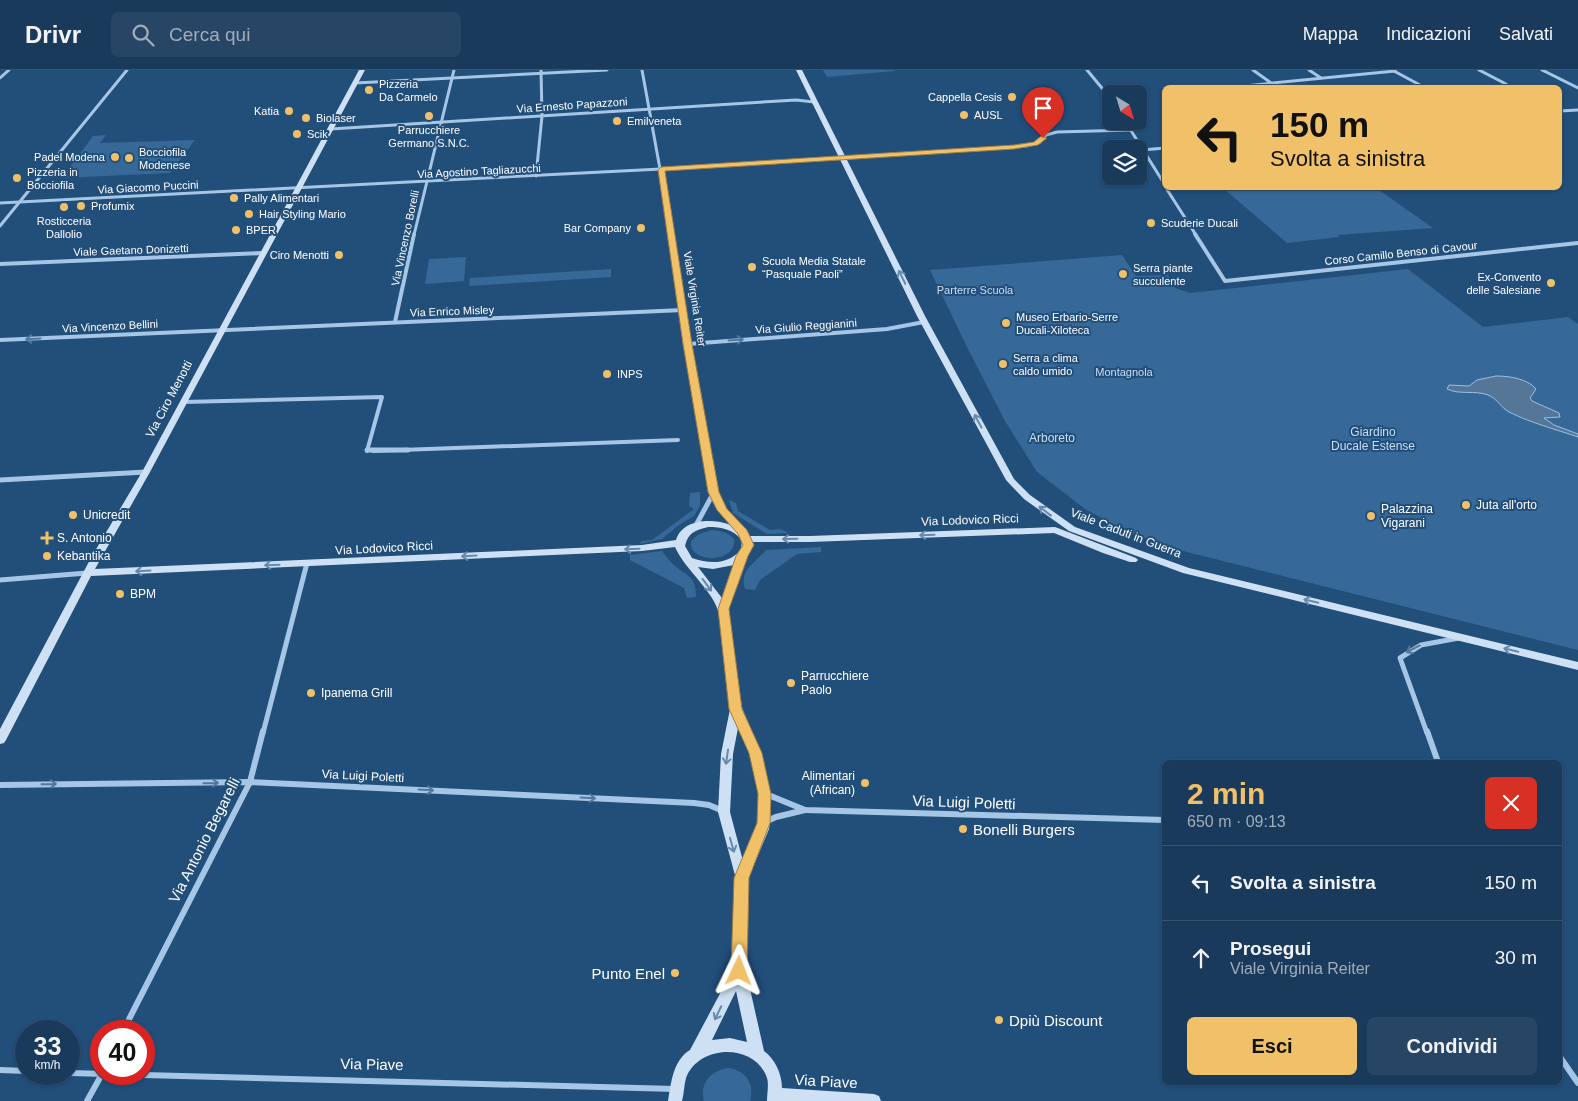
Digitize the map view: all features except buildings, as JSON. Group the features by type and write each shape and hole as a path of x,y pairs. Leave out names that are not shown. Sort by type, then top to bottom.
{"street":[{"path":"0,78 9,70"},
{"path":"0,226 127,70"},
{"name":"Via Ciro Menotti","path":"0,740 88,573 146,472 362,70"},
{"name":"Via Vincenzo Borelli","path":"396,322 426,182 454,70"},
{"path":"355,83 541,71 607,70"},
{"name":"Viale Virginia Reiter","path":"642,70 651,109 688,344 714,492 722,510 737,528"},
{"name":"Viale Caduti in Guerra","path":"799,70 924,322 1010,480 1053,518 1072,529 1186,571 1578,666"},
{"path":"1087,70 1102,88"},
{"path":"1253,70 1272,84"},
{"path":"1309,70 1321,78"},
{"path":"1479,70 1506,84"},
{"path":"1542,70 1578,88"},
{"path":"536,176 542,116 541,71"},
{"path":"1260,85 1393,71 1420,85"},
{"name":"Via Ernesto Papazzoni","path":"331,129 796,100 814,102"},
{"path":"1562,111 1578,110"},
{"path":"1131,130 1136,140"},
{"name":"Via Agostino Tagliazucchi","path":"298,189 844,159 1026,146 1040,142 1046,135 1064,131 1131,130"},
{"path":"1147,150 1162,148"},
{"path":"1147,158 1162,180"},
{"name":"Via Giacomo Puccini","path":"0,203 298,189"},
{"name":"Corso Camillo Benso di Cavour","path":"1168,190 1225,281 1578,243"},
{"name":"Viale Gaetano Donizetti","path":"0,264 263,253"},
{"name":"Via Enrico Misley","path":"222,331 683,310"},
{"name":"Via Giulio Reggianini","path":"688,344 887,329 924,322"},
{"name":"Via Vincenzo Bellini","path":"0,340 222,331"},
{"path":"183,402 382,397 366,451 678,440"},
{"path":"0,480 146,472"},
{"path":"695,528 714,492"},
{"path":"723,609 742,556 748,545 747,539 737,528 716,523 695,528 685,534 680,543 681,553 690,561 723,609 736,709 755,753 765,794 764,823 742,878"},
{"name":"Via Lodovico Ricci","path":"747,539 810,539 1055,530 1131,559 1186,571"},
{"name":"Via Lodovico Ricci","path":"88,573 642,548 680,543"},
{"path":"690,561 700,565 723,565 742,556"},
{"name":"Via Antonio Begarelli","path":"129,1020 250,782 307,564"},
{"path":"0,580 88,573"},
{"path":"1437,760 1400,658 1411,649 1420,646 1460,638"},
{"path":"736,709 724,774 724,812 742,878 739,971 757,1054"},
{"name":"Via Luigi Poletti","path":"0,785 250,782 694,803 708,805 724,812"},
{"name":"Via Luigi Poletti","path":"765,794 805,810 1162,820"},
{"path":"764,823 776,817 805,810"},
{"path":"675,1095 679,1076 686,1064 695,1055 712,1026 739,971"},
{"path":"695,1055 707,1048 720,1044 746,1047 757,1054 768,1065 774,1079 775,1098"},
{"path":"1562,1060 1578,1083"},
{"path":"0,1070 15,1071"},
{"name":"Via Piave","path":"155,1076 675,1095"},
{"path":"87,1101 95,1085"},
{"name":"Via Piave","path":"775,1098 874,1101"}],"green space":[{"path":"823,70 894,70 895,71 827,77"},
{"name":"Bocciofila Modenese","path":"106,135 100,143 195,140 170,173 62,178 93,136"},
{"path":"1225,190 1379,190 1433,228 1338,235 1339,237 1287,243"},
{"name":"Giardino Ducale Estense","path":"1122,255 1136,276 1168,275 1175,288 1190,293 1408,269 1483,327 1568,317 1578,324 1578,650 1171,548 1126,531 1085,509 1037,472 1005,421 930,270"},
{"path":"466,257 464,281 425,284 429,259"},
{"path":"611,269 611,277 469,286 470,278"},
{"path":"700,492 700,506 694,516 662,539 640,544 641,541 652,540 694,509 689,506 690,493"},
{"path":"729,500 736,503 738,511 770,530 780,529 789,533 767,534 733,513"},
{"path":"712,530 724,532 734,539 733,547 729,553 713,558 697,554 692,549 691,541 699,534"},
{"path":"821,547 821,552 797,554 760,580 755,590 745,589 744,577 746,571 766,550"},
{"path":"662,551 673,564 693,581 696,597 687,598 684,588 630,560 630,555"},
{"path":"729,1068 740,1072 748,1079 751,1089 750,1101 704,1101 703,1089 708,1078 717,1071"}],"shaded area":[{"path":"1496,376 1518,379 1533,386 1536,389 1530,398 1532,401 1559,413 1560,417 1544,418 1554,425 1578,434 1578,437 1517,416 1506,410 1488,395 1457,392 1447,389 1449,385 1469,386 1477,380"}],"place":[{"name":"Pizzeria Da Carmelo","path":"369,90"},
{"name":"Cappella Cesis","path":"1012,97"},
{"name":"Katia","path":"289,111"},
{"name":"AUSL","path":"964,115"},
{"name":"Parrucchiere Germano S.N.C.","path":"429,116"},
{"name":"Biolaser","path":"306,118"},
{"name":"Emilveneta","path":"617,121"},
{"name":"Scik","path":"297,134"},
{"name":"Padel Modena","path":"115,157"},
{"name":"Bocciofila Modenese","path":"129,158"},
{"name":"Pizzeria in Bocciofila","path":"17,178"},
{"name":"Pally Alimentari","path":"234,198"},
{"name":"Profumix","path":"81,206"},
{"name":"Rosticceria Dallolio","path":"64,207"},
{"name":"Hair Styling Mario","path":"249,214"},
{"name":"Scuderie Ducali","path":"1151,223"},
{"name":"Bar Company","path":"641,228"},
{"name":"BPER","path":"236,230"},
{"name":"Ciro Menotti","path":"339,255"},
{"name":"Scuola Media Statale “Pasquale Paoli”","path":"752,267"},
{"name":"Serra piante succulente","path":"1123,274"},
{"name":"Ex-Convento delle Salesiane","path":"1551,283"},
{"name":"Museo Erbario-Serre Ducali-Xiloteca","path":"1006,323"},
{"name":"Serra a clima caldo umido","path":"1003,364"},
{"name":"INPS","path":"607,374"},
{"name":"Juta all'orto","path":"1466,505"},
{"name":"Unicredit","path":"73,515"},
{"name":"Palazzina Vigarani","path":"1371,516"},
{"name":"S. Antonio","path":"47,538"},
{"name":"Kebantika","path":"47,556"},
{"name":"BPM","path":"120,594"},
{"name":"Parrucchiere Paolo","path":"791,683"},
{"name":"Ipanema Grill","path":"311,693"},
{"name":"Alimentari (African)","path":"865,783"},
{"name":"Bonelli Burgers","path":"963,829"},
{"name":"Punto Enel","path":"675,973"},
{"name":"Dpiù Discount","path":"999,1020"}],"route":[{"path":"739,971 742,878 764,823 765,794 755,753 736,709 723,609 742,556 748,545 743,533 722,510 714,492 688,344 661,170 1026,146 1036,144 1043,138"}],"park label":[{"name":"Parterre Scuola","path":"975,290"},
{"name":"Montagnola","path":"1124,372"},
{"name":"Arboreto","path":"1052,438"}]}
